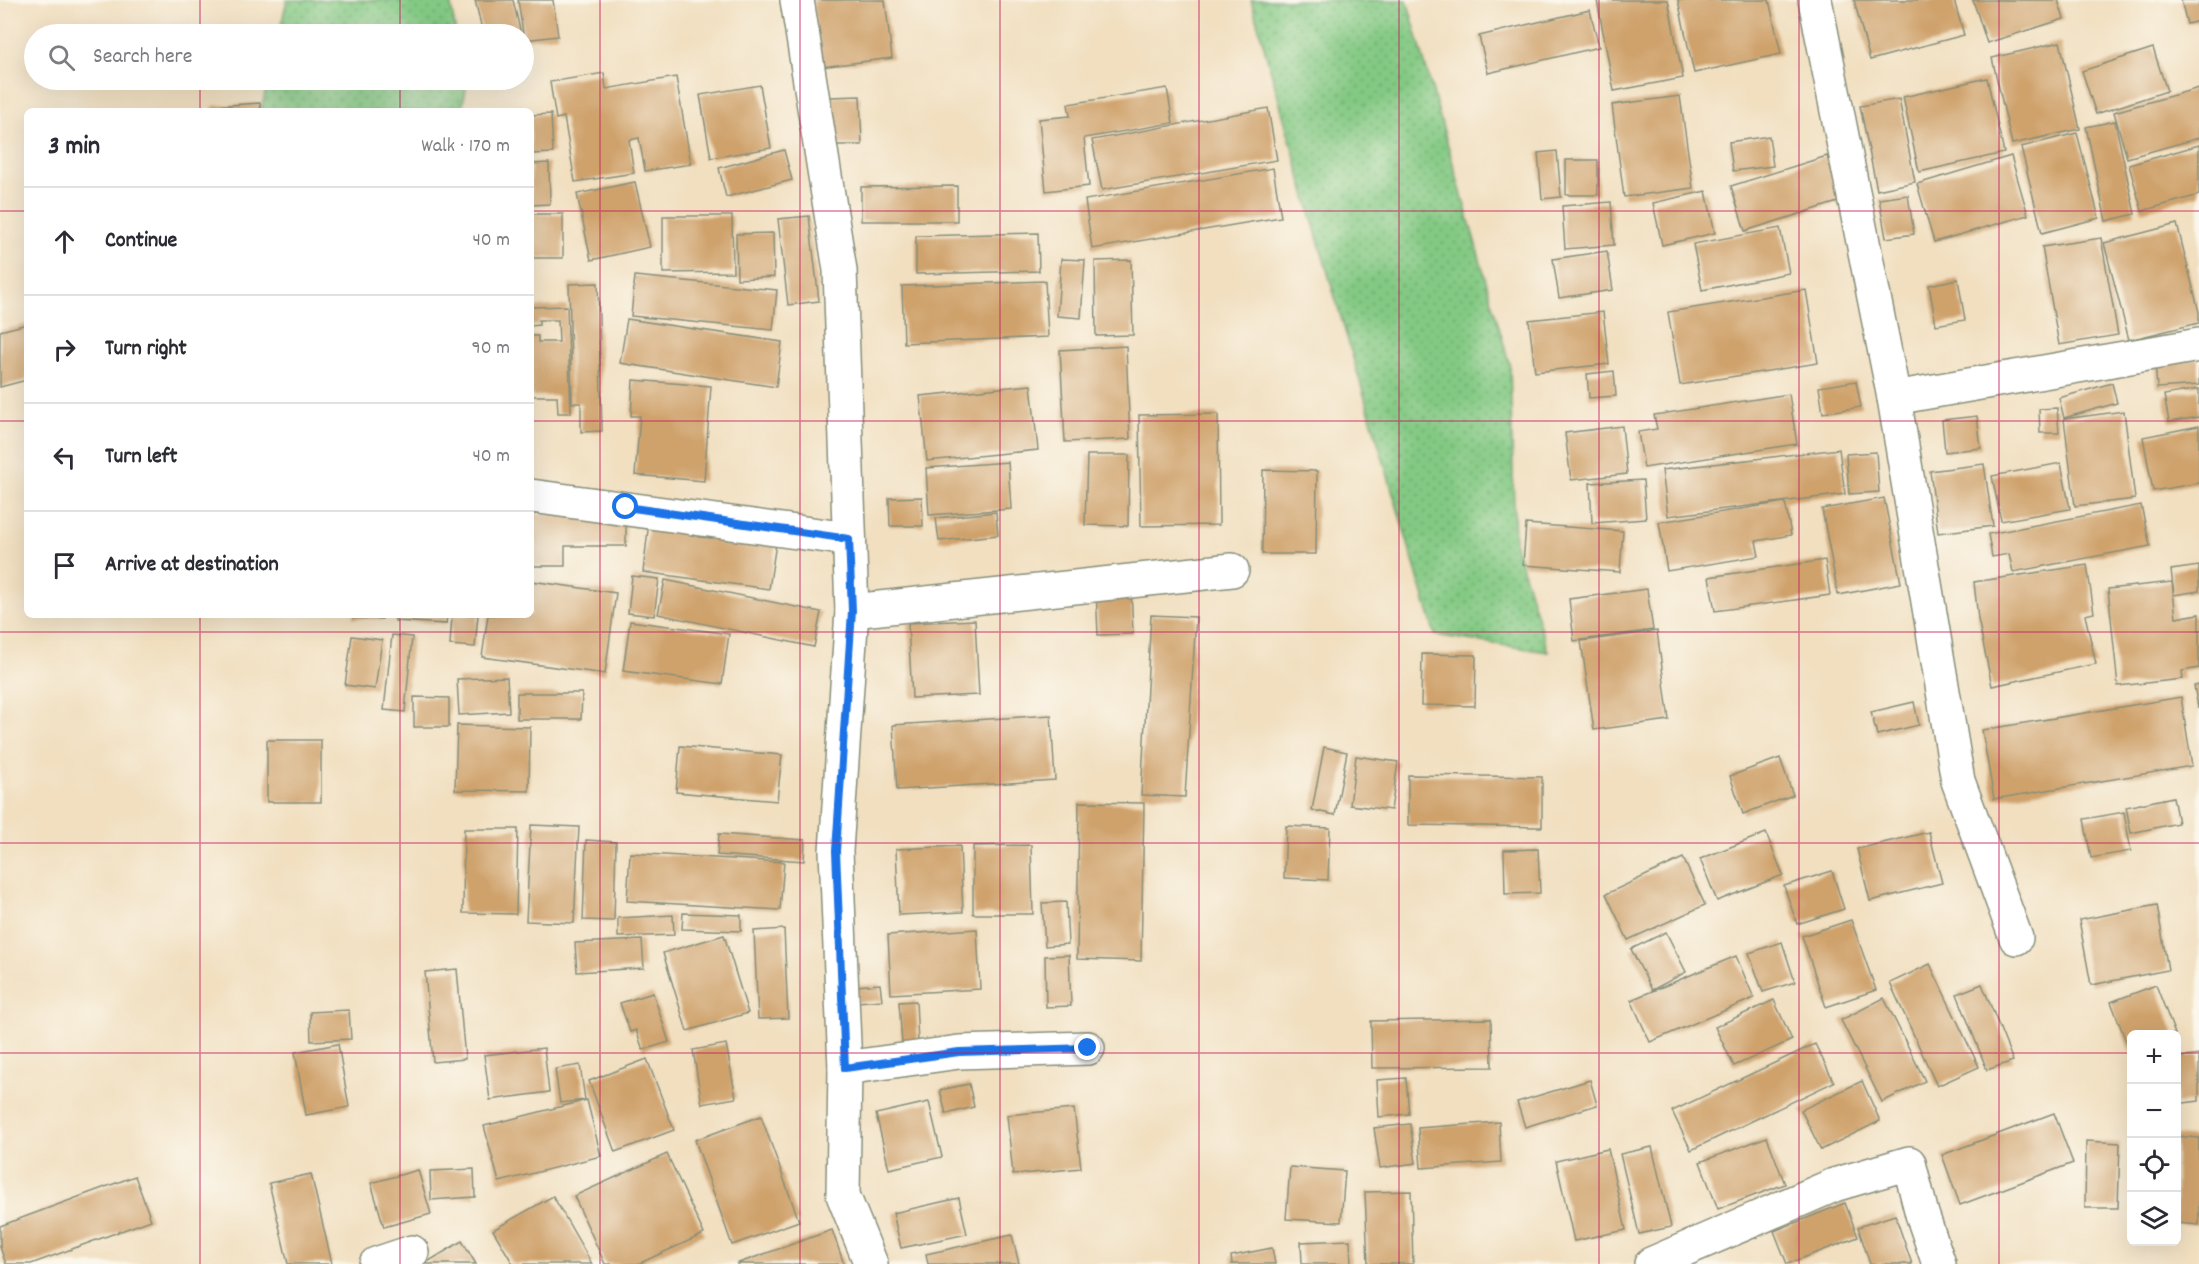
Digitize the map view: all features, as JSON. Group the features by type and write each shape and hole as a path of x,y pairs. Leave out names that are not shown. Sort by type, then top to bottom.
{"street":[{"path":"797,0 840,270 852,611 836,851 845,1068 843,1195 871,1264"},
{"path":"1815,0 1894,398 1958,781 2016,938"},
{"path":"1894,398 2199,345"},
{"path":"534,496 849,539"},
{"path":"852,611 1232,570"},
{"path":"845,1068 959,1052 1088,1048"},
{"path":"1651,1264 1834,1185 1909,1163 1922,1214 1939,1264"},
{"path":"376,1264 412,1252"}],"green space":[{"path":"287,0 450,0 454,24 281,24"},
{"path":"1251,0 1407,0 1510,366 1515,545 1548,652 1435,635 1316,233"},
{"path":"266,90 466,90 462,108 262,108"}],"building":[{"path":"475,0 513,0 519,24 481,24"},
{"path":"518,0 553,0 558,36 534,39 534,24 522,24"},
{"path":"813,0 885,0 892,58 821,67"},
{"path":"1597,0 1668,0 1683,78 1614,91"},
{"path":"1678,0 1769,0 1781,54 1694,73"},
{"path":"1854,0 1954,0 1964,35 1870,60"},
{"path":"1973,0 2058,0 2064,19 1987,43"},
{"path":"2181,0 2199,0 2199,21 2187,24"},
{"path":"1590,10 1599,47 1488,73 1479,36"},
{"path":"2060,42 2080,129 2012,144 1992,58"},
{"path":"2153,48 2167,91 2096,114 2082,71"},
{"path":"604,73 606,89 676,77 691,164 645,171 639,138 629,140 634,173 575,182 564,117 556,119 550,82"},
{"path":"1987,78 2004,153 1919,172 1903,97"},
{"path":"760,85 771,148 711,158 700,95"},
{"path":"1167,88 1173,123 1084,138 1089,186 1046,191 1039,119 1070,116 1068,104"},
{"path":"2199,88 2199,138 2127,158 2114,112"},
{"path":"860,96 862,145 832,145 831,97"},
{"path":"1680,96 1693,188 1624,197 1612,105"},
{"path":"1899,99 1915,182 1877,190 1860,106"},
{"path":"260,103 261,108 213,108 213,106"},
{"path":"1268,108 1277,160 1102,190 1092,140"},
{"path":"551,114 553,153 534,154 534,115"},
{"path":"2115,121 2135,214 2106,221 2086,127"},
{"path":"2077,133 2099,218 2042,233 2021,147"},
{"path":"1769,136 1773,166 1733,171 1729,142"},
{"path":"2199,145 2199,195 2142,211 2129,165"},
{"path":"784,150 792,180 726,197 719,168"},
{"path":"1557,151 1561,197 1542,199 1538,153"},
{"path":"1827,156 1841,201 1745,231 1731,186"},
{"path":"2011,156 2028,215 1934,242 1917,184"},
{"path":"1566,160 1598,160 1598,195 1566,195"},
{"path":"549,163 550,204 534,205 534,164"},
{"path":"1273,168 1281,217 1092,249 1085,200"},
{"path":"635,182 650,247 591,260 577,194"},
{"path":"957,186 957,221 861,221 861,187"},
{"path":"1706,191 1715,233 1662,245 1653,203"},
{"path":"1908,195 1914,234 1886,238 1879,199"},
{"path":"1611,202 1614,245 1565,249 1562,206"},
{"path":"534,214 563,214 563,258 534,258"},
{"path":"663,216 732,216 733,272 663,273"},
{"path":"809,216 819,301 788,305 778,219"},
{"path":"2177,224 2199,312 2199,323 2129,340 2104,243"},
{"path":"1780,228 1789,273 1702,290 1693,244"},
{"path":"773,233 774,277 737,279 736,234"},
{"path":"1038,233 1039,271 916,274 916,236"},
{"path":"2101,238 2118,335 2059,345 2042,247"},
{"path":"1607,251 1613,290 1559,298 1553,259"},
{"path":"1061,259 1085,260 1081,318 1057,316"},
{"path":"1131,260 1133,335 1096,336 1095,261"},
{"path":"635,276 777,290 773,330 631,316"},
{"path":"1958,279 1965,320 1936,325 1929,285"},
{"path":"1045,281 1048,337 904,343 902,286"},
{"path":"598,283 602,431 581,432 581,403 572,403 569,284"},
{"path":"1806,290 1818,363 1680,385 1668,312"},
{"path":"567,306 571,413 558,413 557,396 534,396 534,336 538,336 538,342 559,342 558,320 539,320 539,325 534,326 534,307"},
{"path":"1603,312 1609,364 1535,372 1529,320"},
{"path":"627,319 782,342 776,387 620,363"},
{"path":"24,325 24,381 0,387 0,331"},
{"path":"1126,346 1130,439 1065,442 1060,350"},
{"path":"2199,359 2199,385 2157,388 2155,363"},
{"path":"1614,371 1616,396 1589,398 1587,374"},
{"path":"633,380 711,386 704,481 635,475 640,416 631,416"},
{"path":"1856,381 1861,407 1823,413 1819,387"},
{"path":"2112,383 2117,403 2064,418 2059,398"},
{"path":"1031,385 1038,450 927,461 920,396"},
{"path":"2199,389 2199,417 2169,422 2164,395"},
{"path":"1789,394 1797,444 1644,468 1638,432 1657,429 1654,415"},
{"path":"2057,408 2059,433 2040,433 2039,409"},
{"path":"2124,411 2135,499 2075,506 2064,419"},
{"path":"1218,414 1219,525 1141,526 1139,415"},
{"path":"1977,416 1981,448 1945,452 1942,420"},
{"path":"1622,426 1627,474 1571,480 1565,433"},
{"path":"2199,426 2199,483 2153,491 2143,437"},
{"path":"1839,449 1845,494 1668,516 1662,470"},
{"path":"1876,452 1879,492 1849,494 1846,454"},
{"path":"1087,455 1129,455 1128,526 1085,525"},
{"path":"1008,462 1011,509 929,515 926,468"},
{"path":"2061,463 2070,509 2001,521 1992,476"},
{"path":"1984,464 1993,526 1938,533 1930,471"},
{"path":"1263,470 1317,471 1316,554 1262,554"},
{"path":"1643,480 1646,519 1592,523 1590,483"},
{"path":"922,497 923,526 890,526 889,498"},
{"path":"1884,498 1901,583 1838,595 1822,509"},
{"path":"1785,502 1791,535 1756,541 1759,556 1667,571 1659,522"},
{"path":"2141,505 2150,546 2013,572 2009,554 1992,557 1988,534"},
{"path":"996,512 998,535 939,541 936,518"},
{"path":"650,513 778,530 769,589 643,572","holes":["700,526 713,526 712,538 699,537"]},
{"path":"534,514 626,514 626,546 565,546 565,566 534,566"},
{"path":"1526,524 1623,531 1620,572 1523,565"},
{"path":"1825,560 1830,595 1715,611 1709,577"},
{"path":"2087,565 2094,613 2085,615 2096,664 1992,686 1978,619 1974,582"},
{"path":"2199,566 2199,591 2174,595 2171,570"},
{"path":"632,576 659,579 654,616 628,613"},
{"path":"665,580 821,612 814,647 658,614"},
{"path":"534,581 616,593 605,674 482,657 488,618 534,618"},
{"path":"2172,582 2176,618 2199,614 2199,668 2182,671 2183,679 2118,686 2108,589"},
{"path":"1131,587 1133,634 1098,635 1096,589"},
{"path":"1647,589 1653,630 1574,641 1569,599"},
{"path":"1151,615 1196,617 1185,797 1141,795"},
{"path":"395,618 447,618 446,624 395,621"},
{"path":"452,618 478,618 475,647 450,645"},
{"path":"975,620 979,695 912,698 908,623"},
{"path":"630,621 729,634 722,684 623,671"},
{"path":"1657,631 1669,720 1594,730 1581,641"},
{"path":"392,635 412,637 405,712 384,710"},
{"path":"352,636 382,640 375,689 345,685"},
{"path":"1422,654 1476,655 1475,706 1421,705"},
{"path":"507,677 509,712 459,715 457,679"},
{"path":"2199,685 2199,707 2198,707 2194,686"},
{"path":"517,693 582,693 581,719 517,719"},
{"path":"414,697 449,698 449,727 414,727"},
{"path":"2181,697 2192,766 1994,799 1982,730"},
{"path":"1914,702 1919,725 1877,735 1871,712"},
{"path":"1051,715 1055,780 897,790 893,725"},
{"path":"457,725 530,727 529,791 455,790"},
{"path":"267,740 321,740 321,802 267,802"},
{"path":"680,746 782,755 777,801 676,792"},
{"path":"1324,747 1347,752 1335,815 1312,810"},
{"path":"1356,756 1398,762 1391,810 1350,805"},
{"path":"1780,758 1793,795 1743,814 1730,776"},
{"path":"1408,775 1542,777 1542,827 1408,825"},
{"path":"2173,797 2178,823 2131,833 2126,807"},
{"path":"1079,802 1144,803 1141,961 1077,959"},
{"path":"2124,812 2131,851 2091,858 2084,819"},
{"path":"531,825 579,827 574,923 526,921"},
{"path":"1286,826 1330,828 1328,880 1284,878"},
{"path":"464,829 518,829 516,914 463,913"},
{"path":"1929,832 1942,883 1870,901 1857,849"},
{"path":"1766,833 1783,875 1717,901 1700,859"},
{"path":"719,834 805,840 804,861 717,855"},
{"path":"586,840 616,842 614,921 583,920"},
{"path":"1031,845 1033,914 973,914 973,846"},
{"path":"960,846 963,912 899,915 896,849"},
{"path":"1538,849 1540,893 1505,894 1504,850"},
{"path":"630,853 784,862 780,910 627,901"},
{"path":"1683,858 1705,905 1628,940 1606,894"},
{"path":"1832,871 1844,909 1797,924 1784,886"},
{"path":"1066,902 1068,944 1045,946 1042,903"},
{"path":"2157,905 2168,970 2091,985 2079,920"},
{"path":"683,913 741,915 741,931 682,929"},
{"path":"673,915 674,935 618,937 618,918"},
{"path":"1851,920 1876,990 1826,1007 1802,936"},
{"path":"784,929 788,1018 758,1019 754,931"},
{"path":"977,929 980,989 891,994 888,935"},
{"path":"1666,932 1686,972 1652,990 1631,949"},
{"path":"724,935 748,1013 687,1031 663,953"},
{"path":"642,940 644,968 577,972 575,943"},
{"path":"1782,942 1795,982 1763,992 1749,953"},
{"path":"1069,955 1071,1006 1046,1007 1045,956"},
{"path":"1736,956 1754,998 1650,1042 1631,1000"},
{"path":"1930,964 1979,1067 1937,1086 1890,983"},
{"path":"457,969 465,1059 433,1062 425,972"},
{"path":"880,984 882,1000 858,1002 856,986"},
{"path":"1982,984 2013,1061 1987,1070 1957,994"},
{"path":"2156,985 2173,1030 2127,1030 2127,1044 2111,1002"},
{"path":"653,993 669,1042 643,1050 636,1030 630,1032 620,1003"},
{"path":"1884,998 1925,1081 1882,1102 1841,1020"},
{"path":"1774,1000 1792,1040 1734,1066 1715,1027"},
{"path":"916,1001 918,1043 902,1044 899,1002"},
{"path":"349,1010 351,1039 311,1041 310,1012"},
{"path":"1491,1019 1492,1067 1372,1068 1371,1021"},
{"path":"338,1044 349,1107 306,1115 295,1052"},
{"path":"726,1044 736,1098 702,1104 693,1050"},
{"path":"1815,1044 1834,1082 1691,1150 1672,1111"},
{"path":"544,1048 549,1092 490,1100 484,1055"},
{"path":"2199,1055 2199,1101 2181,1103 2181,1057"},
{"path":"647,1059 674,1130 615,1152 589,1081"},
{"path":"580,1065 585,1100 560,1103 555,1069"},
{"path":"1406,1078 1409,1114 1379,1117 1377,1080"},
{"path":"1590,1080 1597,1105 1525,1127 1517,1102"},
{"path":"1862,1081 1880,1121 1821,1150 1801,1110"},
{"path":"969,1084 974,1107 946,1114 940,1090"},
{"path":"587,1100 601,1156 499,1182 484,1126"},
{"path":"929,1102 942,1157 889,1169 876,1114"},
{"path":"1074,1109 1081,1168 1013,1175 1007,1115"},
{"path":"2054,1113 2073,1163 1960,1205 1942,1155"},
{"path":"761,1116 799,1221 732,1245 695,1140"},
{"path":"1499,1122 1501,1162 1421,1168 1418,1128"},
{"path":"1410,1124 1416,1163 1380,1168 1374,1128"},
{"path":"2181,1136 2199,1138 2199,1225 2181,1223"},
{"path":"1767,1137 1785,1184 1718,1209 1700,1162"},
{"path":"2086,1141 2120,1143 2118,1208 2085,1208"},
{"path":"1652,1147 1671,1227 1639,1234 1620,1154"},
{"path":"1608,1149 1626,1230 1574,1241 1556,1161"},
{"path":"667,1154 704,1234 638,1264 605,1264 574,1196"},
{"path":"1290,1167 1345,1171 1341,1222 1286,1219"},
{"path":"474,1169 475,1197 431,1200 430,1171"},
{"path":"418,1170 431,1214 384,1227 371,1183"},
{"path":"311,1174 332,1264 288,1264 269,1183"},
{"path":"135,1176 151,1220 31,1264 6,1264 0,1247 0,1226"},
{"path":"1411,1191 1413,1264 1368,1264 1365,1192"},
{"path":"553,1196 592,1264 513,1264 493,1230"},
{"path":"959,1198 967,1234 901,1248 893,1213"},
{"path":"1845,1203 1858,1237 1787,1264 1774,1231"},
{"path":"1895,1215 1912,1264 1870,1264 1858,1227"},
{"path":"832,1230 844,1264 736,1264"},
{"path":"1012,1235 1019,1264 928,1264 926,1254"},
{"path":"1350,1240 1351,1264 1302,1264 1301,1242"},
{"path":"462,1241 476,1264 424,1264"},
{"path":"1272,1248 1275,1264 1232,1264 1231,1256"}],"route":[{"path":"626,507 849,539 852,611 836,851 845,1068 959,1052 1088,1048"}]}
